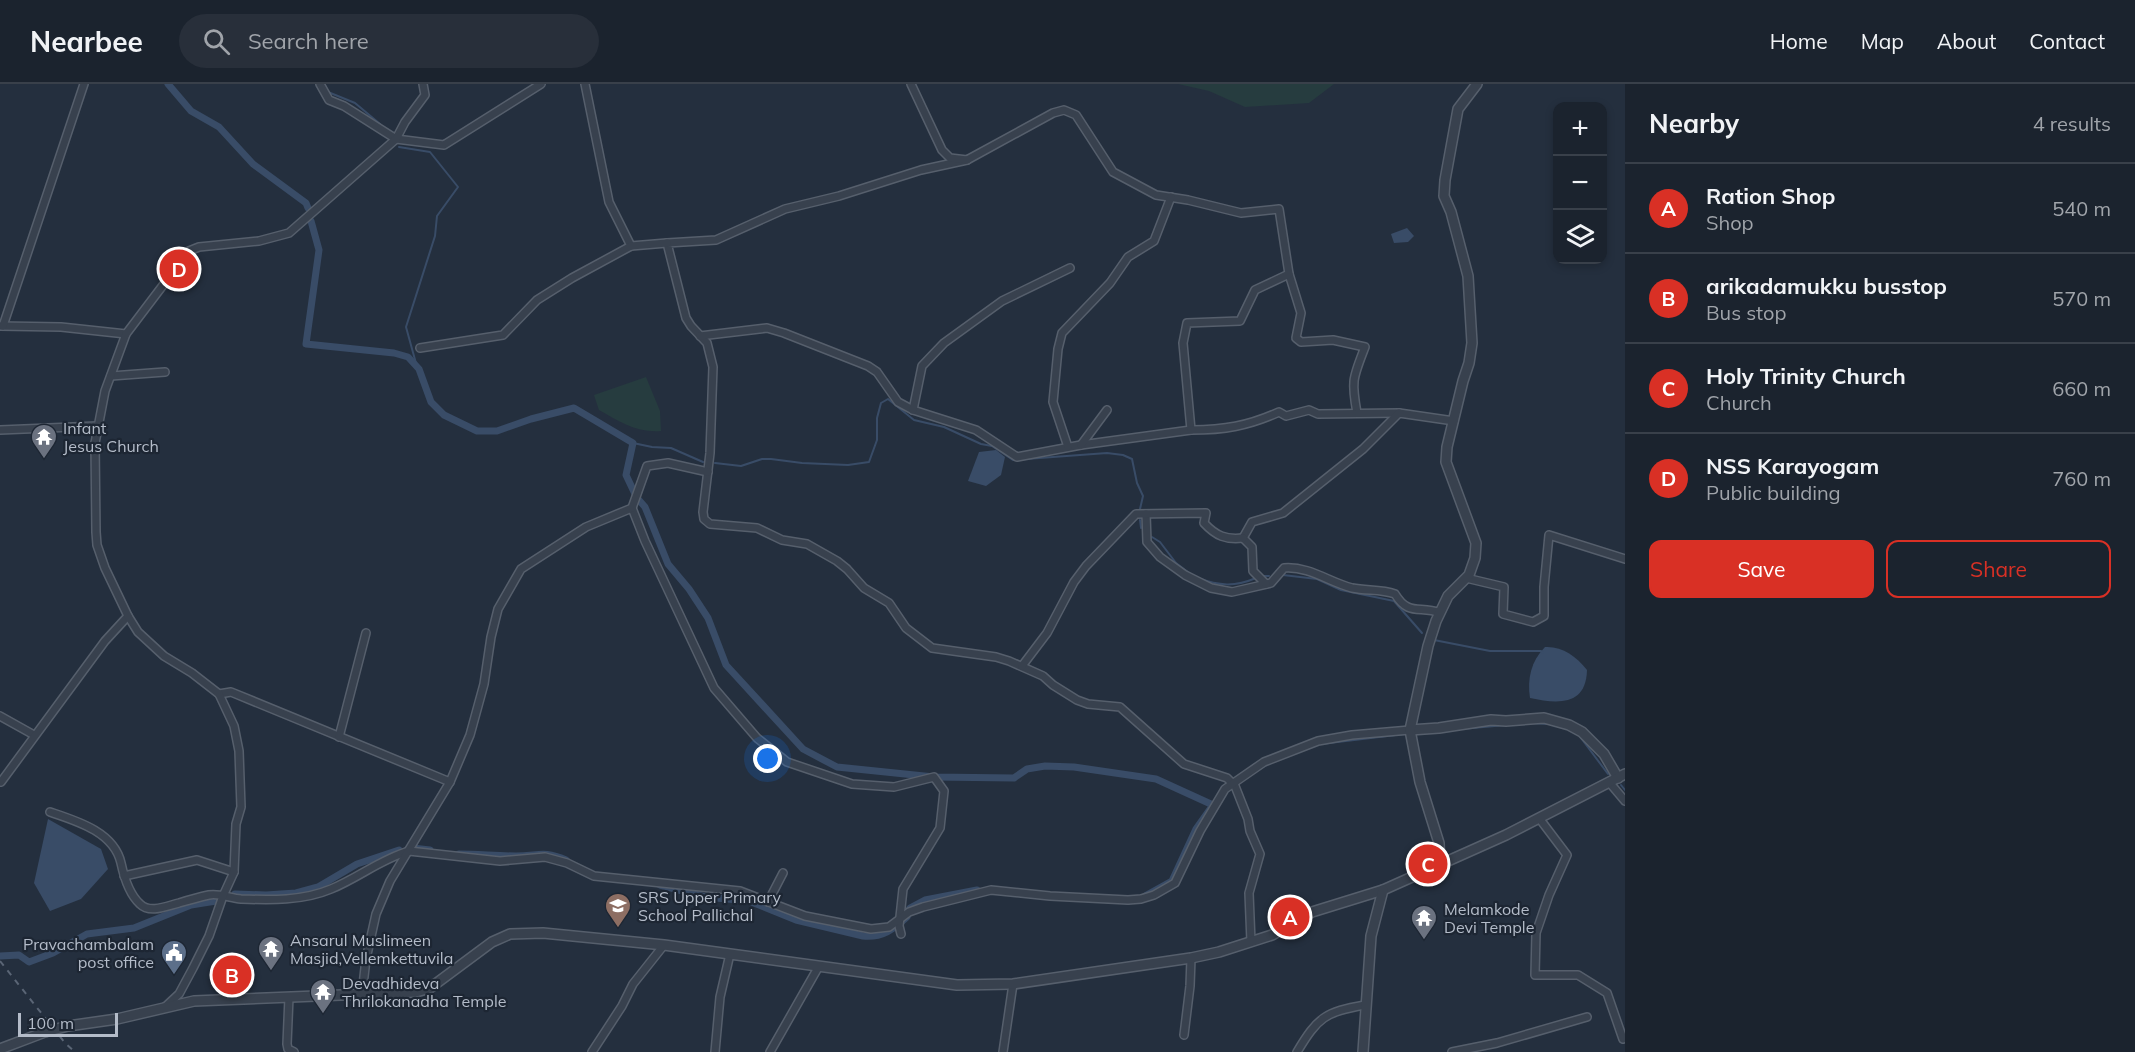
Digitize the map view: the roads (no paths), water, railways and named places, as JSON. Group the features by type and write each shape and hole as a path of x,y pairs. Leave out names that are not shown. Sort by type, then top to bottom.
{"street":[{"path":"84,84 2,326 61,327 126,334"},
{"path":"320,84 329,100 344,106 396,139 444,145 541,84"},
{"path":"164,1008 178,994 193,968 209,936 234,872 236,824 241,807 240,766 234,726 219,694 192,673 164,656 146,640 128,616 101,558 97,545 95,506 97,426 105,391 126,334 189,250 199,247 259,242 289,232 396,139 405,122 425,95 423,84"},
{"path":"585,84 609,202 632,246"},
{"path":"911,84 942,150 950,158 968,160"},
{"path":"1440,865 1439,843 1420,782 1410,730 1428,646 1448,596 1466,578 1472,566 1476,543 1446,462 1469,363 1472,314 1468,276 1451,212 1444,196 1458,109 1477,84"},
{"path":"420,348 503,335 537,300 632,246 716,240 785,209 838,196 921,170 968,160 1053,113 1064,110 1076,116 1113,172 1156,195 1241,213 1279,209 1289,274 1300,314 1296,338 1301,342 1333,340 1365,347 1352,385 1357,413"},
{"path":"1068,447 1053,402 1058,349 1062,333 1110,283 1128,257 1154,241 1171,197"},
{"path":"667,243 686,318 710,350 713,367 708,472 703,512 706,522 715,525 757,528 782,540 807,544 837,561 864,588 889,603 906,628 932,648 996,657 1043,676 1053,686 1077,700 1088,704 1120,707 1184,764 1227,778 1241,799 1250,831 1260,854 1249,893 1251,942"},
{"path":"913,410 922,366 944,343 1002,301 1070,268"},
{"path":"1191,430 1183,344 1187,323 1240,321 1255,290 1289,274"},
{"path":"700,336 767,328 784,333 868,366 877,372 898,402 913,410 976,430 1017,457 1068,447 1191,430 1221,430 1257,422 1279,412 1286,416 1309,410 1318,414 1399,413 1454,421"},
{"path":"111,376 165,372"},
{"path":"1082,445 1107,410"},
{"path":"1243,538 1252,522 1283,513 1363,449 1399,413"},
{"path":"0,430 97,426"},
{"path":"708,472 668,463 647,466 632,508 645,542 714,688 757,738 786,762 852,784 894,787 934,777 944,791 940,828 903,889 899,926 902,934"},
{"path":"362,994 366,959 376,914 390,881 450,782 470,735 484,684 498,609 521,569 586,527 632,508"},
{"path":"1022,666 1047,633 1074,582 1086,566 1136,514 1206,513 1204,523 1214,533 1228,540 1243,538"},
{"path":"1146,514 1147,542 1160,557 1185,575 1211,588 1232,592 1271,583 1284,568 1296,567 1351,587 1383,590 1395,594 1400,602 1415,611 1431,609 1440,613"},
{"path":"1466,578 1504,587 1503,614 1533,622 1544,616 1544,587 1550,535 1625,559"},
{"path":"1243,538 1252,547 1253,571 1266,584"},
{"path":"1,782 105,641 128,616"},
{"path":"339,736 366,633"},
{"path":"219,694 231,692 450,782"},
{"path":"0,716 34,735"},
{"path":"50,812 80,823 104,836 118,856 135,899 141,906 148,909 208,895 270,899 304,897 331,890 396,854 409,851 500,861 545,857 567,863 594,876 740,891 805,916 871,929 889,927 909,912 923,907 991,890 1128,900 1154,895 1175,883 1200,831 1225,789 1264,762 1318,741 1352,735 1438,728 1491,720 1544,718 1569,725 1582,732 1604,754 1617,778 1625,801"},
{"path":"0,1049 68,1026 117,1019 194,1001 416,992 430,988 492,942 510,934 543,933 664,945 957,985 1012,984 1191,958 1272,935 1312,912 1383,890 1539,818 1617,778"},
{"path":"1539,818 1567,855 1549,895 1536,933 1535,975 1578,975 1607,993 1623,1039"},
{"path":"124,876 197,860 234,872"},
{"path":"768,902 783,873"},
{"path":"1363,1052 1371,936 1383,890"},
{"path":"592,1052 622,1006 633,984 664,945"},
{"path":"715,1052 720,997 730,954"},
{"path":"1184,1035 1191,958"},
{"path":"770,1052 819,966"},
{"path":"1003,1052 1012,984"},
{"path":"289,997 287,1044 288,1049 294,1052"},
{"path":"1297,1052 1317,1021 1343,1009 1365,1005"},
{"path":"1452,1052 1497,1043 1587,1017"}],"water":[{"path":"1407,228 1414,236 1408,242 1394,243 1391,234"},
{"path":"996,450 1005,457 1001,475 986,486 968,481 979,452"},
{"path":"1545,647 1557,648 1568,653 1587,670 1582,690 1569,700 1551,701 1530,698 1531,671 1536,658"},
{"path":"48,819 101,849 108,869 81,899 50,911 34,883"}],"waterway":[{"path":"168,84 191,111 219,127 253,164 306,203 308,208"},
{"path":"328,92 355,103 380,124"},
{"path":"399,147 430,152 458,187 437,216 435,236 406,327 417,367"},
{"path":"311,221 319,250 306,344 394,353 408,357 419,369 431,402 444,415 477,431 497,431 574,408 633,443 626,475 635,494"},
{"path":"715,463 741,466 762,459 848,465 869,462 877,440 877,418 881,403 888,399 914,420 944,427 981,444 992,446 1013,460 1107,453 1123,455 1132,459 1137,483 1143,496 1140,509"},
{"path":"633,443 671,448 703,462"},
{"path":"638,499 645,507 668,564 689,589 708,618 726,665 803,749 837,767 934,777 1014,778 1027,769 1045,766 1074,767 1156,779 1213,805 1196,829 1172,881 1145,896"},
{"path":"1140,520 1141,528"},
{"path":"1152,537 1160,542 1176,563 1193,576"},
{"path":"1283,575 1317,579 1341,590 1394,601 1422,633"},
{"path":"1261,576 1269,576"},
{"path":"1198,578 1213,583 1227,584 1241,583 1256,578"},
{"path":"1434,640 1490,651 1541,651 1543,653"},
{"path":"1532,723 1548,724"},
{"path":"1461,729 1506,725"},
{"path":"1321,744 1404,734"},
{"path":"1578,734 1608,774"},
{"path":"1255,772 1268,764"},
{"path":"1621,785 1625,790"},
{"path":"412,848 430,850"},
{"path":"235,894 296,893 318,887 357,864 399,850"},
{"path":"459,854 516,856 546,854 566,860"},
{"path":"660,885 705,897 749,901 796,920 863,936 876,936 887,932 907,917"},
{"path":"910,908 925,900 977,890"},
{"path":"0,956 19,955 29,962 53,953 87,934 134,928 191,905 216,901"}],"railway":[{"path":"0,961 65,1043 75,1052"}],"place":[{"name":"NSS Karayogam","path":"179,269"},
{"name":"Infant Jesus Church","path":"44,460"},
{"name":"Holy Trinity Church","path":"1428,864"},
{"name":"Ration Shop","path":"1290,917"},
{"name":"SRS Upper Primary School Pallichal","path":"618,929"},
{"name":"Melamkode Devi Temple","path":"1424,941"},
{"name":"Ansarul Muslimeen Masjid,Vellemkettuvila","path":"271,972"},
{"name":"arikadamukku busstop","path":"232,975"},
{"name":"Pravachambalam post office","path":"174,976"},
{"name":"Devadhideva Thrilokanadha Temple","path":"323,1015"}]}
